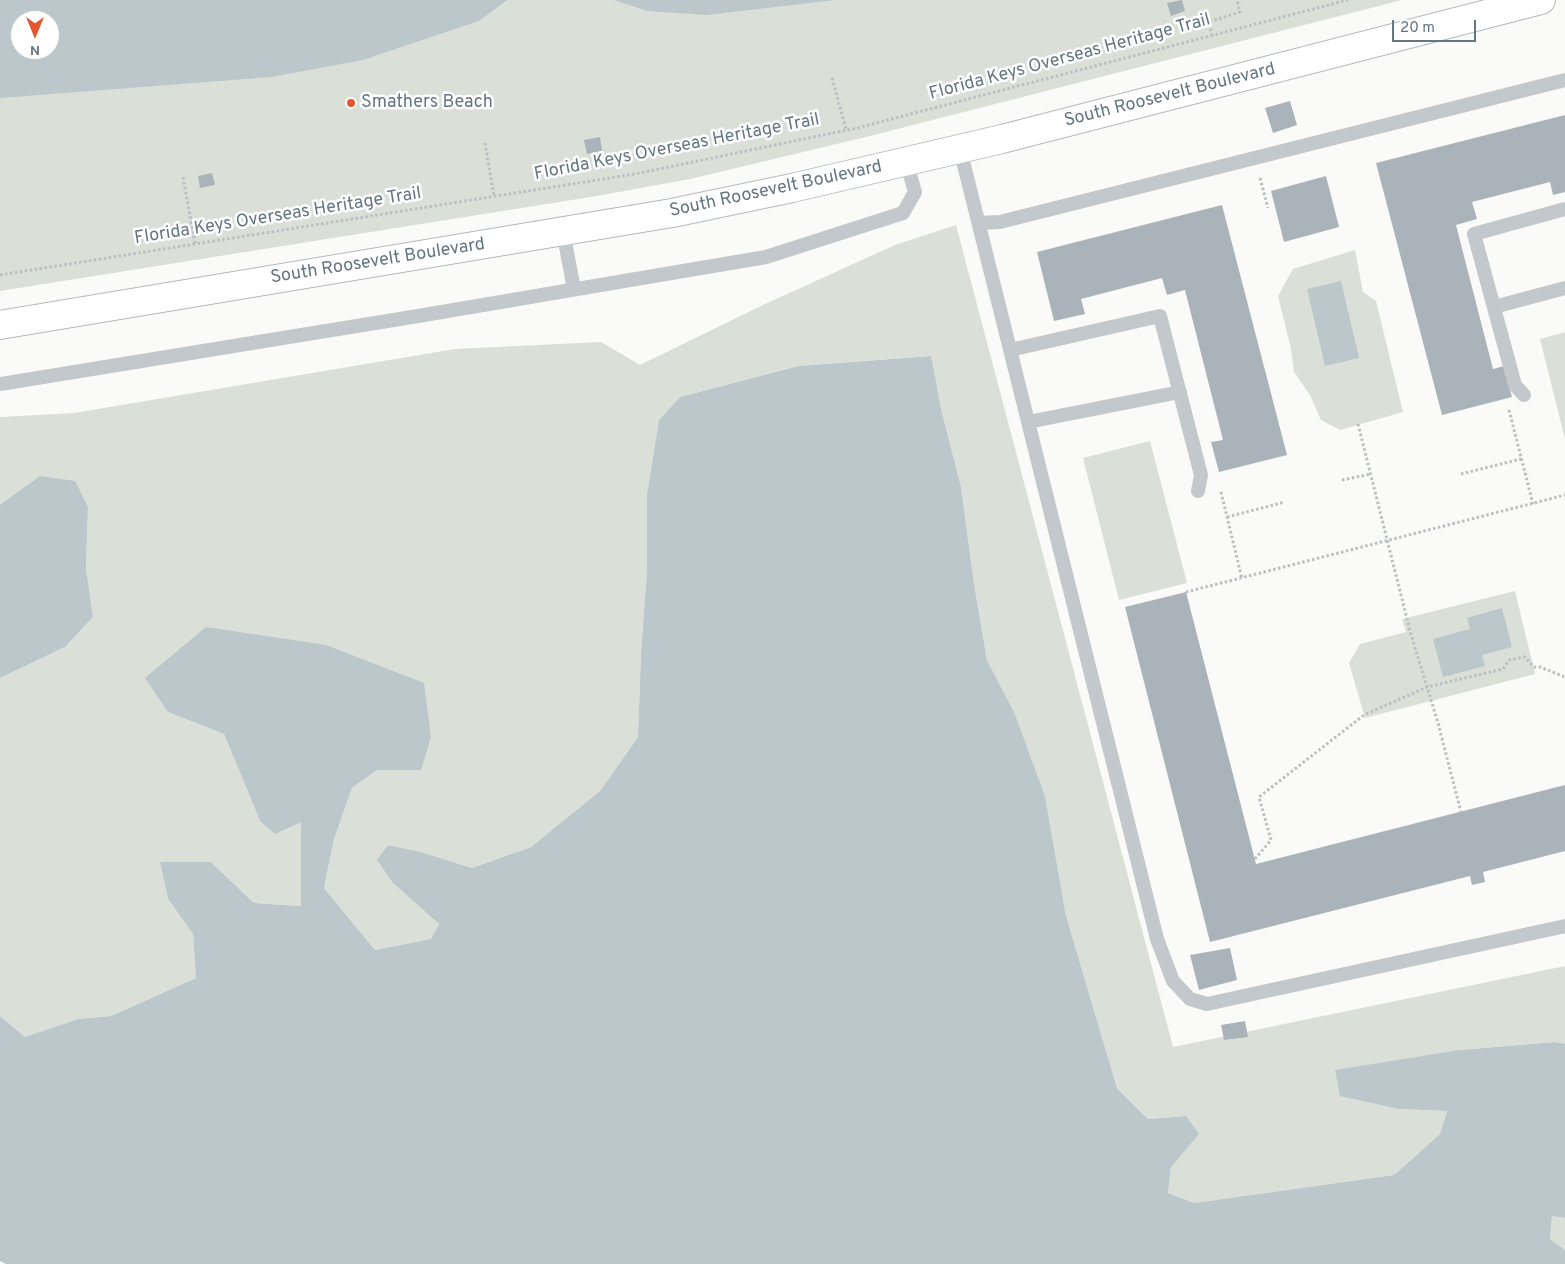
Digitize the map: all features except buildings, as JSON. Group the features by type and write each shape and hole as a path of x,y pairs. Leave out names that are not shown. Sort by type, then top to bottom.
{"main road":[{"name":"South Roosevelt Boulevard","path":"0,324 672,213 960,148 1541,0"}],"lane":[{"path":"979,223 1000,222 1565,80"},
{"path":"960,148 1157,938 1173,981 1190,1000 1208,1004 1565,926"},
{"path":"0,384 766,257 903,213 915,192 906,161"},
{"path":"1524,394 1515,385 1474,234 1565,209"},
{"path":"563,231 574,290"},
{"path":"1494,307 1565,288"},
{"path":"1010,350 1160,316 1201,475 1198,491"},
{"path":"1028,422 1180,392"}],"path":[{"path":"1212,36 1209,22 1240,12 1237,0"},
{"name":"Florida Keys Overseas Heritage Trail","path":"0,275 635,174 846,130 1348,0"},
{"path":"832,78 846,130"},
{"path":"485,143 494,196"},
{"path":"1256,158 1268,208"},
{"path":"182,177 195,244"},
{"path":"1524,394 1506,399 1533,504"},
{"path":"1358,424 1410,631 1460,812"},
{"path":"1460,474 1521,459"},
{"path":"1201,475 1216,473 1242,579"},
{"path":"1342,480 1371,474"},
{"path":"1186,592 1388,542 1565,495"},
{"path":"1227,517 1285,502"},
{"path":"1255,859 1271,840 1259,797 1364,715 1427,688 1503,669 1509,660 1525,657 1534,667 1540,666 1565,677"}],"shaded area":[{"name":"Smathers Beach","path":"0,0 1402,0 870,136 690,179 597,196 0,291"},
{"path":"0,0 507,0 479,21 363,60 271,77 0,98"},
{"path":"614,0 835,0 707,15 648,11"},
{"path":"956,225 1173,1047 1565,966 1565,1044 1555,1042 1460,1050 1399,1109 1447,1111 1440,1134 1394,1175 1194,1203 1168,1193 1171,1167 1186,1116 1148,1119 1117,1088 1066,916 1045,796 1015,714 987,660 974,584 961,487 941,409 930,356 797,366 680,397 659,420 647,494 647,571 641,653 638,737 600,791 531,847 472,868 421,852 387,845 393,883 439,924 431,939 375,950 324,888 334,839 352,788 377,770 168,712 224,734 260,821 301,821 301,906 254,903 211,862 160,862 168,899 193,934 196,978 111,1016 78,1019 25,1037 0,1016 0,678 65,647 93,617 86,568 88,507 0,505 0,417 74,413 455,349 601,342 640,365 763,305 895,245"},
{"path":"1355,250 1363,292 1376,301 1403,412 1340,430 1321,420 1310,395 1294,372 1291,349 1278,296 1293,269"},
{"path":"1341,281 1359,358 1325,366 1307,289"},
{"path":"1565,332 1565,439 1540,339"},
{"path":"931,356 941,409 961,487 974,584 987,660 1015,714 1045,796 1066,916 1117,1088 1148,1119 1186,1116 1199,1134 1171,1167 1168,1193 1194,1203 1394,1175 1440,1134 1447,1111 1399,1109 1340,1096 1335,1070 1460,1050 1555,1042 1565,1044 1565,1218 1552,1216 1550,1239 1565,1250 1565,1264 6,1264 0,1261 0,1016 25,1037 78,1019 111,1016 196,978 193,934 168,899 160,862 211,862 254,903 301,906 301,822 275,834 260,821 224,734 168,712 145,678 206,627 326,645 424,683 431,737 421,770 377,770 352,788 334,839 324,888 375,950 431,939 439,924 393,883 377,860 388,845 421,852 472,868 531,847 600,791 638,737 641,653 647,571 647,494 659,420 680,397 798,366"},
{"path":"1150,441 1187,583 1119,600 1083,458"},
{"path":"40,476 75,481 88,507 86,568 93,617 65,647 0,678 0,505"},
{"path":"1515,591 1535,674 1365,718 1349,663 1360,644 1406,632 1402,619"},
{"path":"1502,608 1512,647 1482,655 1485,666 1443,677 1433,639 1470,629 1467,618"},
{"path":"1552,1216 1565,1218 1565,1250 1550,1239"}],"place":[{"name":"Smathers Beach","path":"351,103"}]}
